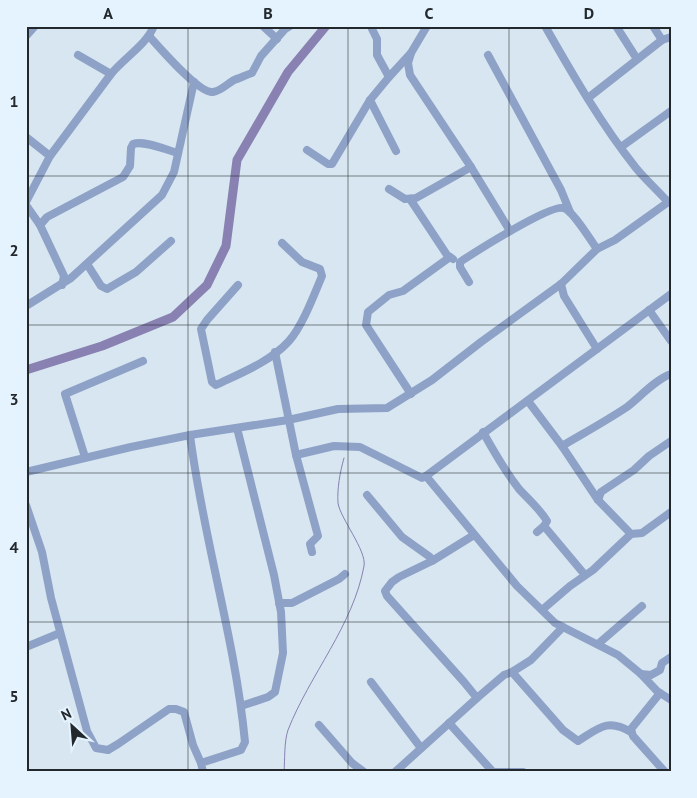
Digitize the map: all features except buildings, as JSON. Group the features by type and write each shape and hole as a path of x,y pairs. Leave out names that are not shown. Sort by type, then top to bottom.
{"street":[{"path":"26,36 35,26"},
{"path":"68,277 40,224 26,204 50,156 111,74 149,36 154,26"},
{"path":"262,26 277,39"},
{"path":"149,36 194,82 208,92 212,92 218,91 233,81 252,73 261,56 285,29 290,26"},
{"path":"307,150 328,164 332,164 370,100 411,53 427,26"},
{"path":"26,472 84,457 190,436 288,420 338,409 387,408 432,380 562,284 597,250 615,240 669,200 636,168 621,147 564,61 545,26"},
{"path":"616,26 637,59"},
{"path":"653,26 662,40"},
{"path":"372,28 377,39 379,62 389,74 389,77"},
{"path":"588,98 662,40 671,37"},
{"path":"411,53 408,63 410,75 510,232"},
{"path":"78,55 111,74"},
{"path":"488,55 561,190 570,212 597,250"},
{"path":"26,306 62,285 68,277 87,264 162,194 174,172 194,82"},
{"path":"370,100 396,150"},
{"path":"621,147 671,111"},
{"path":"26,137 50,156"},
{"path":"40,224 46,217 123,177 130,166 133,144 137,142 147,144 178,153"},
{"path":"389,189 400,197 416,198 470,167"},
{"path":"410,199 446,255 460,262"},
{"path":"460,262 510,232 556,208 562,207 570,212"},
{"path":"87,264 103,288 110,288 136,272 171,240"},
{"path":"238,285 207,320 201,330 212,382 216,385 245,371 289,341 307,310 322,276 320,269 302,262 282,243"},
{"path":"411,394 366,325 368,312 389,295 403,291 450,258"},
{"path":"460,262 460,267 469,282"},
{"path":"562,284 564,296 597,349"},
{"path":"296,455 334,446 360,447 422,478 671,294"},
{"path":"649,310 671,341"},
{"path":"275,352 296,455 318,536 310,544 312,552"},
{"path":"84,457 65,394 143,361"},
{"path":"562,446 601,424 628,406 661,379 671,374"},
{"path":"528,401 562,446 591,490 600,496 631,534"},
{"path":"237,428 274,575 282,621 283,653 275,692 268,697 241,706"},
{"path":"483,432 497,458 511,478 543,515 546,521 544,526 537,532"},
{"path":"190,436 241,706 245,742 242,749 201,763"},
{"path":"600,496 671,440"},
{"path":"426,476 517,586 556,623 618,655 660,693 671,700"},
{"path":"367,495 402,537 430,557 432,561"},
{"path":"26,505 42,552 60,633 87,732 96,748 108,750 133,735 159,715 169,709 176,709 184,712 203,772"},
{"path":"542,610 601,564 631,534 642,533 671,512"},
{"path":"544,526 585,575"},
{"path":"474,535 432,561 399,577 385,591 387,596 476,698"},
{"path":"279,603 292,603 339,579 345,574"},
{"path":"598,644 642,606"},
{"path":"395,772 504,674 512,672 531,660 563,627"},
{"path":"26,647 60,633"},
{"path":"641,674 651,675 660,670 662,663 671,657"},
{"path":"512,672 563,730 578,741 603,726 620,725 631,732 665,772"},
{"path":"653,686 655,672"},
{"path":"371,682 421,748"},
{"path":"631,732 631,729 660,693"},
{"path":"449,723 493,772 523,772"},
{"path":"319,725 352,763 364,772"}],"waterway":[{"path":"26,370 102,346 173,317 207,285 226,246 237,160 288,72 326,26"},
{"path":"284,772 285,745 288,730 297,709 351,609 364,566 364,560 358,543 343,517 338,503 339,481 344,458"}]}
